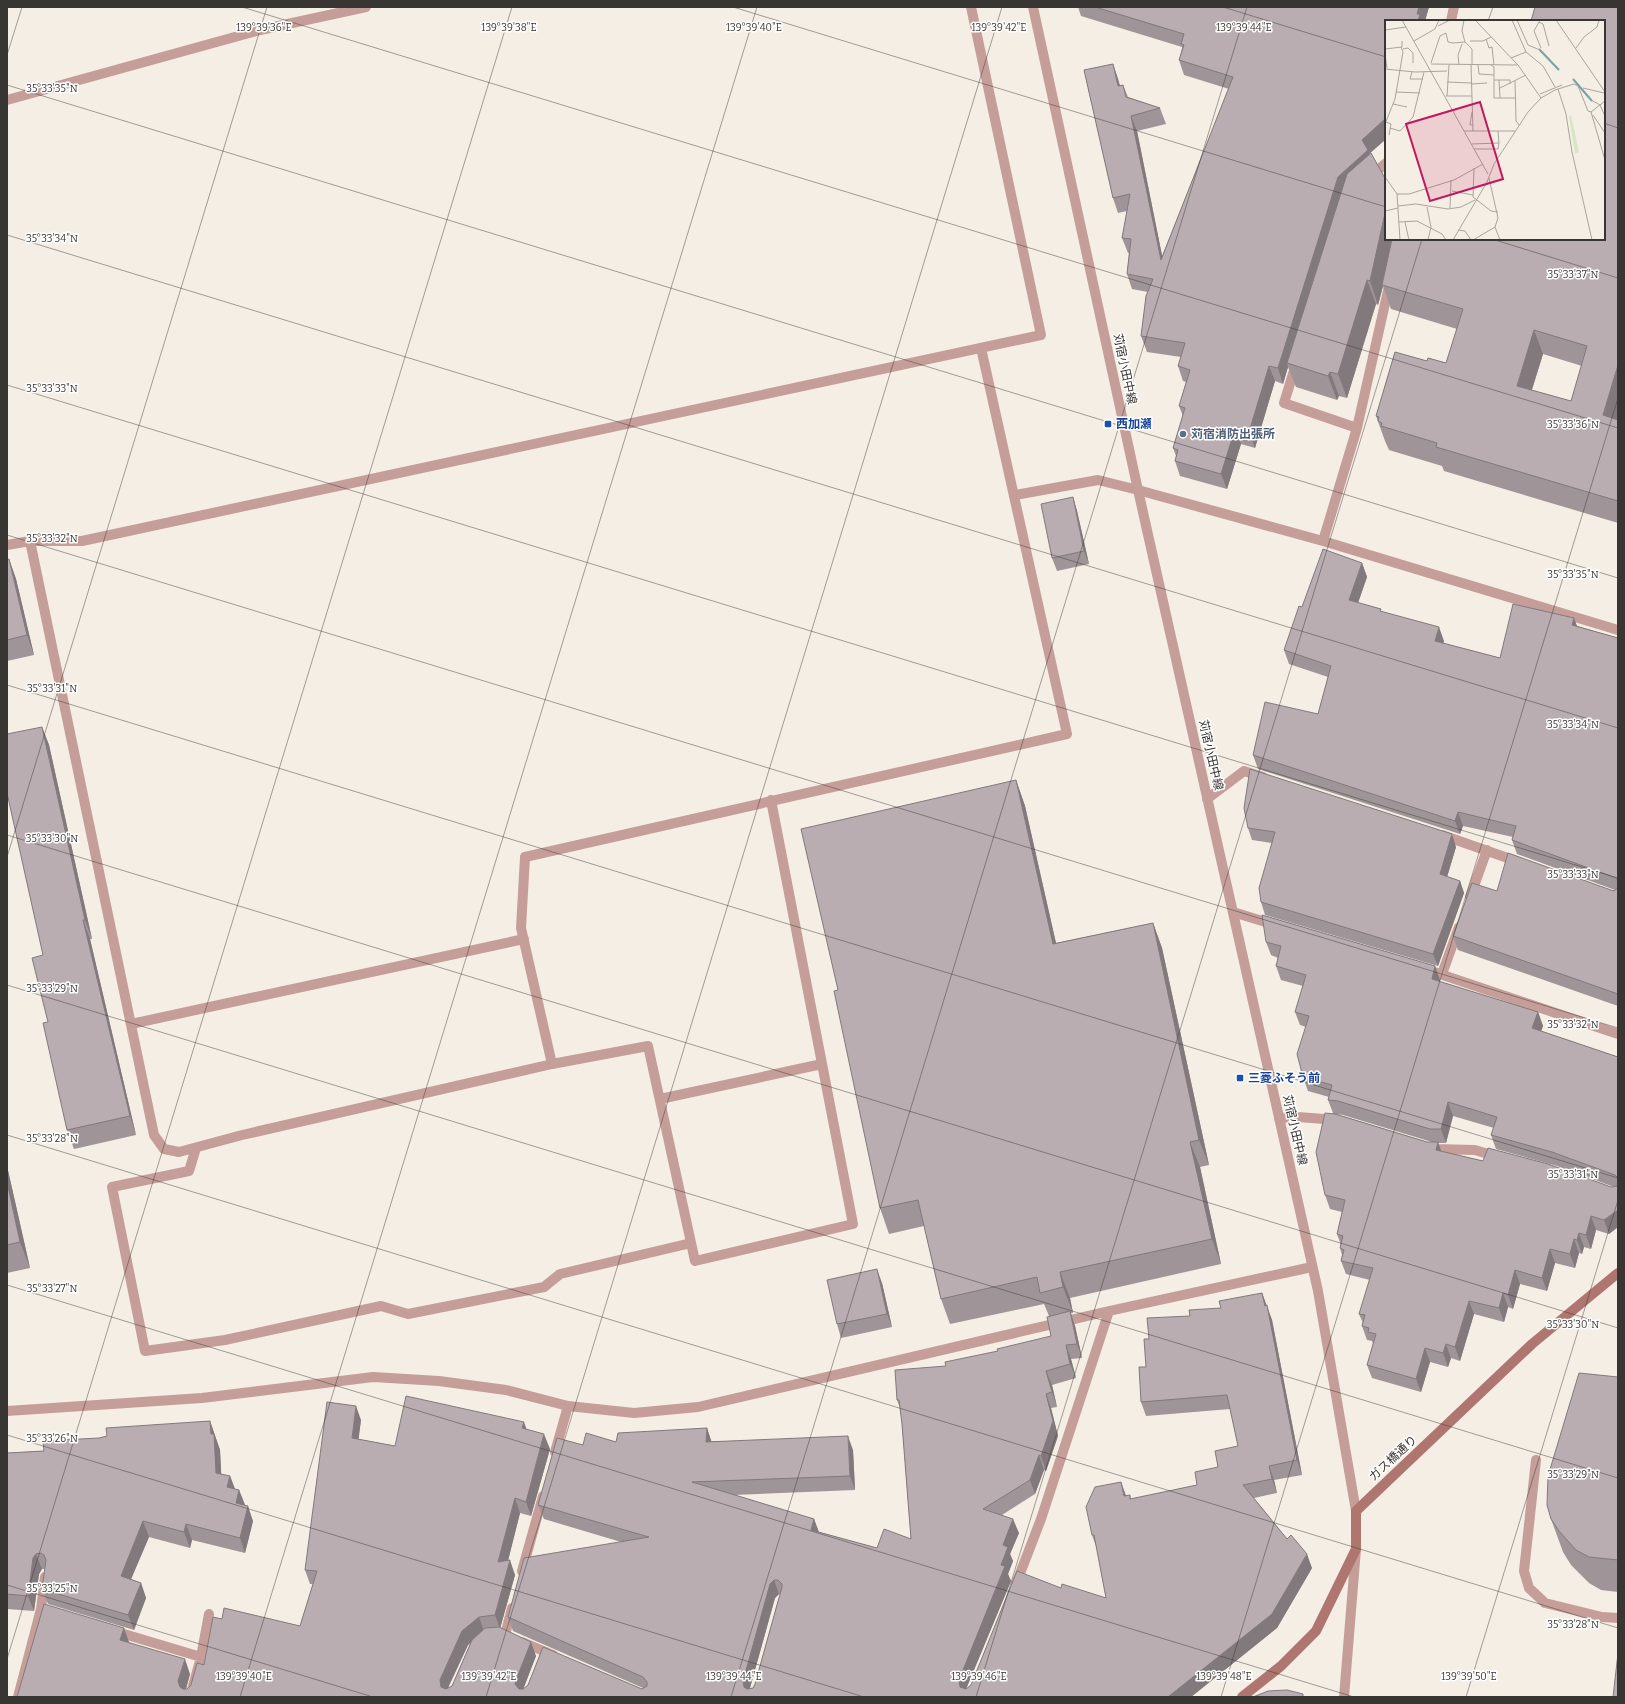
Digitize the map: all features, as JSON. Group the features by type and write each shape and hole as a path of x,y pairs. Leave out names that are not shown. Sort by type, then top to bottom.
{"main road":[{"name":"ガス橋通り","path":"1356,1511 1532,1344 1618,1273"},
{"path":"1242,1697 1281,1666 1316,1631 1356,1549 1356,1511"}],"street":[{"path":"7,100 260,30 366,7"},
{"path":"7,545 30,541 82,541 1041,335 971,7"},
{"name":"苅宿小田中線","path":"1033,7 1138,490 1312,1267 1334,1380 1356,1511"},
{"path":"1451,20 1454,7"},
{"path":"1362,184 1385,164"},
{"path":"1323,541 1357,428 1391,278"},
{"path":"552,1064 521,928 525,857 1067,734 1015,495 981,348"},
{"path":"1300,352 1284,403 1357,428"},
{"path":"1015,495 1098,480 1323,541 1618,630"},
{"path":"30,541 154,1135 164,1149 179,1152 242,1135 552,1064 648,1046 695,1261 853,1224 771,800"},
{"path":"1207,799 1244,771 1274,781"},
{"path":"1433,832 1530,866"},
{"path":"1442,974 1486,850"},
{"path":"1233,912 1287,929"},
{"path":"131,1024 524,939"},
{"path":"1413,966 1442,974 1618,1034"},
{"path":"660,1099 822,1064"},
{"path":"1279,1118 1298,1117 1348,1123"},
{"path":"1420,1145 1434,1149 1475,1150 1511,1160"},
{"path":"196,1148 189,1170 112,1187 145,1351 225,1340 380,1306 408,1314 544,1287 560,1274 691,1243"},
{"path":"7,1411 202,1398 374,1377 439,1381 506,1390 568,1406 634,1414 698,1407 1109,1311 1312,1267"},
{"path":"1013,1592 1042,1519 1109,1311"},
{"path":"553,1458 568,1406"},
{"path":"1536,1460 1524,1571 1529,1588 1545,1603 1602,1617 1618,1618"},
{"path":"519,1583 545,1489"},
{"path":"1344,1697 1356,1549"},
{"path":"18,1697 41,1608 45,1575"},
{"path":"505,1635 516,1596"},
{"path":"41,1608 64,1616"},
{"path":"190,1697 201,1657 209,1614"},
{"path":"102,1627 201,1657"},
{"path":"494,1636 505,1635 560,1658"},
{"path":"540,1664 545,1652"}],"building":[{"path":"1095,7 1419,7 1417,14 1420,14 1418,20 1385,20 1385,119 1362,140 1368,150 1338,177 1278,368 1269,366 1249,432 1235,429 1221,474 1175,461 1178,450 1173,448 1185,408 1179,406 1190,370 1178,366 1185,343 1141,336 1146,296 1153,279 1127,274 1131,239 1122,238 1130,194 1113,198 1084,70 1113,64 1118,86 1123,85 1126,97 1160,108 1131,116 1161,260 1233,77 1179,60 1184,45 1181,44 1184,34"},
{"path":"1535,7 1618,7 1618,365 1603,415 1618,420 1618,501 1436,447 1437,443 1381,426 1382,423 1378,421 1379,417 1376,416 1395,352 1427,361 1428,358 1446,363 1463,309 1382,285 1392,240 1605,240 1605,20 1531,20","holes":["1534,330 1587,346 1571,401 1517,386"]},
{"path":"1371,153 1385,178 1385,213 1370,281 1367,280 1338,374 1330,372 1328,376 1287,363 1347,174"},
{"path":"1073,497 1084,551 1052,558 1041,504"},
{"path":"1323,549 1362,563 1349,600 1381,609 1380,611 1439,627 1435,641 1500,658 1513,604 1574,618 1572,625 1618,638 1618,881 1616,878 1512,840 1516,826 1458,812 1455,821 1253,755 1265,702 1318,714 1331,666 1284,650 1299,606 1302,607"},
{"path":"9,559 27,635 7,640 7,560"},
{"path":"42,727 85,920 83,920 130,1116 67,1130 43,1023 48,1022 32,958 43,955 7,793 7,734"},
{"path":"1250,769 1452,834 1440,874 1460,881 1433,954 1261,902 1259,888 1275,832 1248,828 1244,808"},
{"path":"1016,780 1053,944 1153,923 1199,1140 1190,1142 1212,1239 1060,1272 1063,1287 1040,1293 1037,1277 941,1299 918,1200 880,1208 834,991 838,990 801,829"},
{"path":"1508,853 1614,891 1618,888 1618,994 1453,936 1472,883 1497,891"},
{"path":"1262,915 1435,966 1432,979 1538,1012 1532,1028 1618,1057 1618,1178 1615,1175 1552,1152 1491,1135 1497,1117 1448,1102 1441,1129 1430,1129 1338,1101 1328,1100 1332,1085 1303,1077 1297,1054 1309,1016 1295,1012 1306,975 1276,966 1281,946 1266,942"},
{"path":"1325,1113 1335,1114 1427,1142 1438,1142 1436,1150 1483,1161 1488,1148 1548,1164 1611,1187 1617,1186 1618,1184 1618,1210 1604,1220 1591,1216 1586,1235 1579,1233 1577,1240 1574,1239 1570,1254 1550,1249 1542,1278 1515,1270 1508,1295 1503,1293 1499,1308 1469,1301 1455,1347 1446,1344 1443,1353 1425,1348 1416,1379 1367,1365 1376,1334 1368,1332 1369,1328 1362,1326 1365,1315 1359,1314 1373,1268 1341,1261 1344,1250 1340,1248 1343,1236 1337,1234 1345,1200 1325,1195 1316,1152"},
{"path":"7,1182 20,1242 7,1245"},
{"path":"877,1269 887,1314 837,1324 827,1280"},
{"path":"1262,1293 1265,1306 1267,1305 1297,1460 1269,1466 1272,1479 1243,1485 1287,1539 1291,1535 1307,1554 1272,1614 1168,1697 17,1697 44,1604 124,1628 120,1640 185,1659 178,1681 180,1687 183,1689 187,1689 191,1685 197,1663 204,1665 213,1617 222,1619 224,1608 300,1626 317,1571 305,1570 327,1402 356,1406 352,1438 395,1446 406,1396 524,1422 522,1428 544,1434 526,1502 515,1498 498,1562 510,1560 495,1615 479,1617 462,1631 440,1680 441,1687 446,1689 452,1686 472,1640 485,1628 499,1627 531,1642 516,1680 515,1684 519,1689 523,1689 528,1685 543,1647 642,1689 647,1686 647,1682 643,1677 508,1617 524,1558 649,1537 538,1505 557,1438 583,1445 586,1433 616,1442 618,1433 707,1428 706,1442 848,1436 850,1476 692,1482 814,1519 811,1530 877,1548 884,1529 911,1539 902,1424 899,1400 897,1400 895,1370 946,1366 945,1362 998,1351 997,1349 1051,1336 1047,1317 1070,1311 1077,1344 1066,1345 1070,1364 1046,1371 1052,1392 1046,1394 1053,1421 1041,1456 1039,1455 1030,1480 983,1509 1013,1519 1003,1545 1008,1547 1001,1565 1005,1566 959,1680 960,1687 966,1689 971,1685 1017,1571 1061,1588 1062,1584 1106,1598 1094,1535 1092,1535 1086,1507 1095,1487 1121,1482 1124,1496 1130,1495 1130,1499 1197,1485 1195,1472 1218,1467 1215,1451 1238,1446 1227,1395 1141,1402 1139,1367 1146,1367 1144,1339 1149,1339 1147,1318 1190,1316 1189,1310 1221,1308 1219,1301","holes":["774,1580 778,1580 782,1584 782,1587 755,1684 753,1688 747,1689 744,1687 743,1681 770,1584"]},
{"path":"1579,1373 1618,1377 1618,1560 1589,1557 1576,1550 1559,1531 1551,1519 1547,1505 1548,1476"},
{"path":"210,1421 211,1434 214,1434 216,1473 230,1476 227,1487 239,1490 236,1503 248,1506 240,1538 186,1524 184,1532 143,1521 121,1576 141,1583 128,1615 42,1589 46,1560 44,1555 41,1553 36,1554 33,1558 28,1596 7,1594 7,1453 44,1451 43,1441 99,1438 107,1436 106,1428"},
{"path":"1618,1653 1618,1697 1613,1697"},
{"path":"1287,1690 1303,1694 1303,1697 1253,1697 1268,1691"}],"place":[{"name":"西加瀬","path":"1108,424"},
{"name":"苅宿消防出張所","path":"1183,434"},
{"name":"三菱ふそう前","path":"1240,1078"}]}
